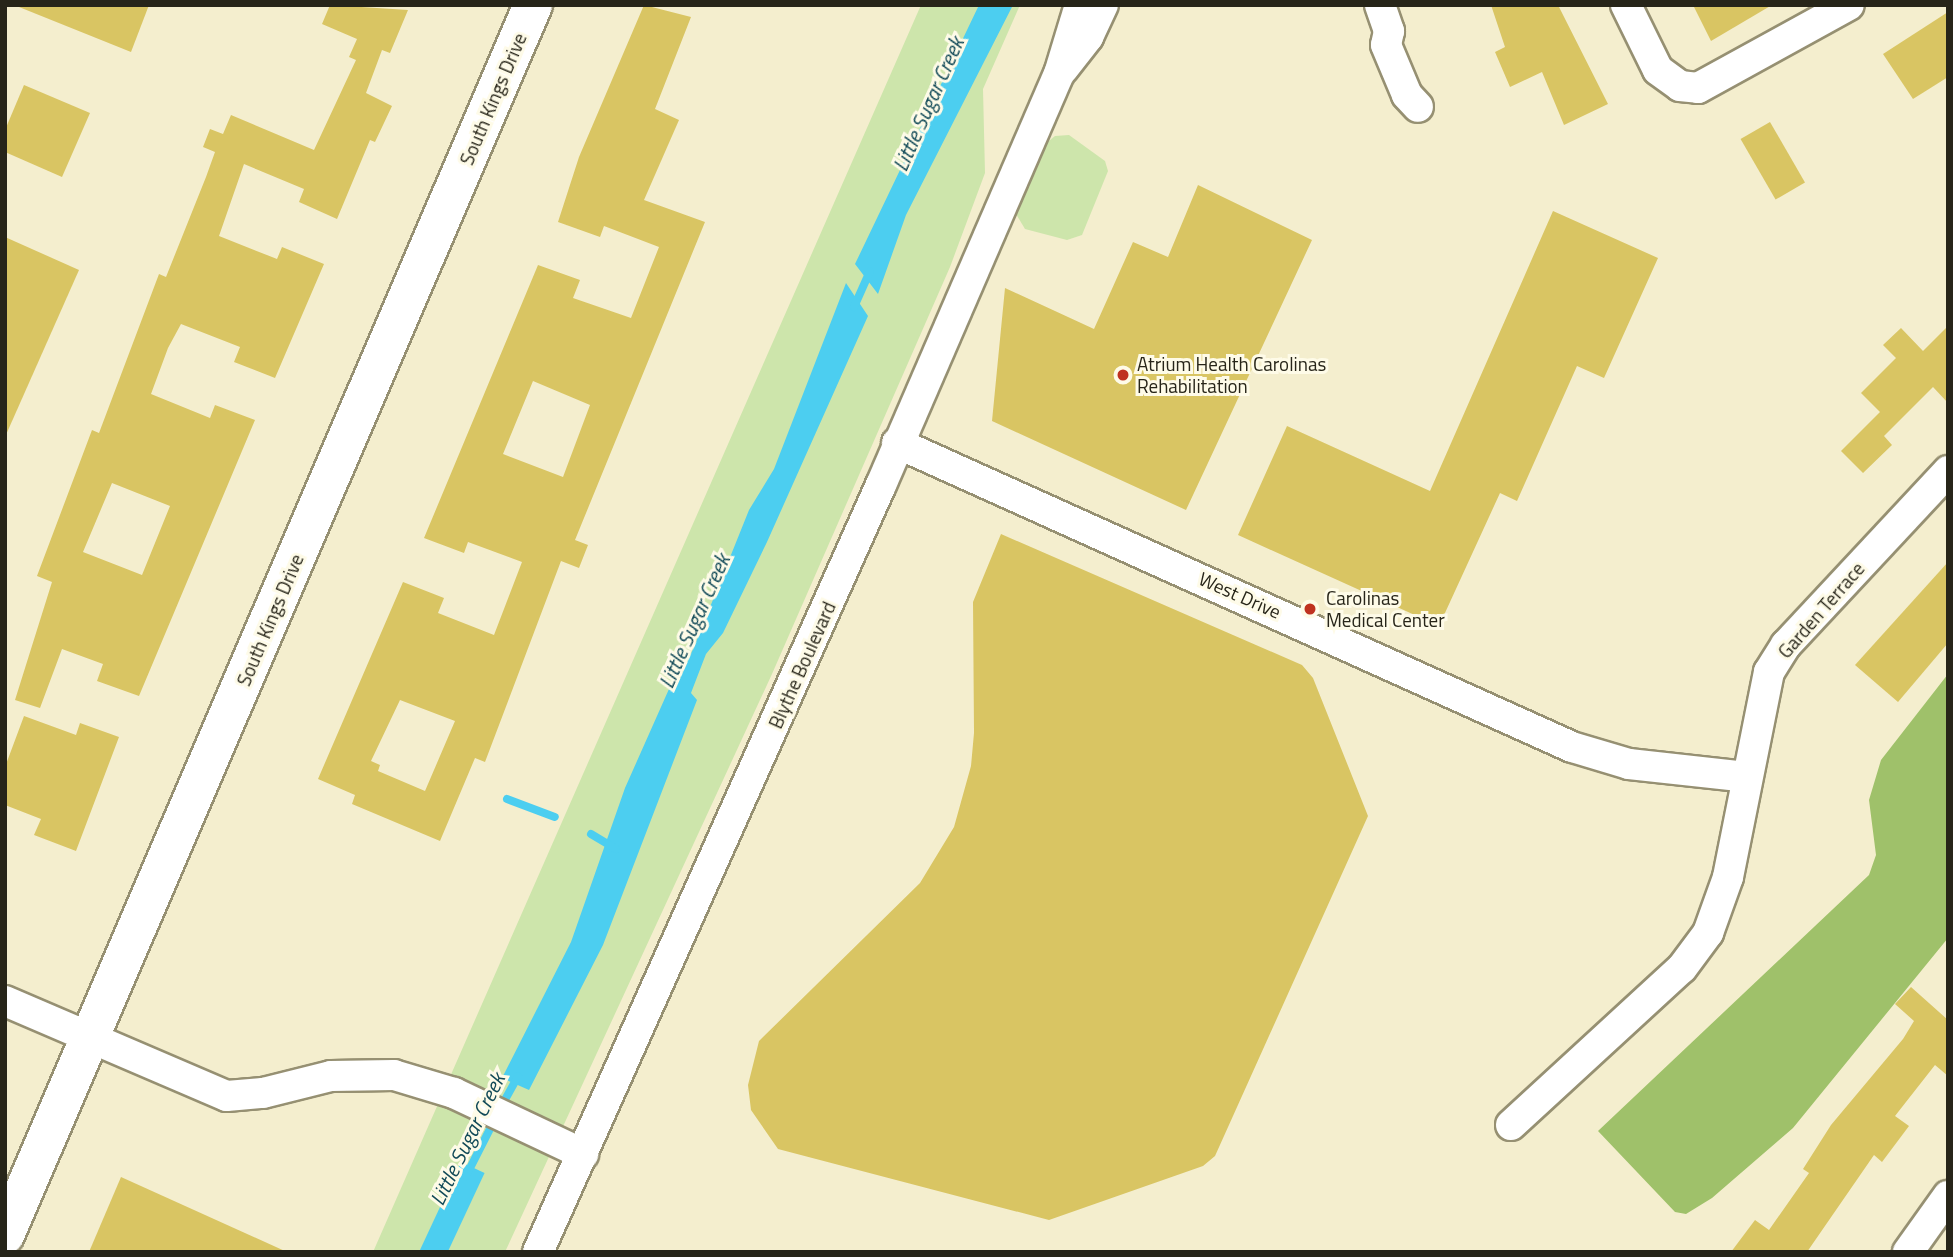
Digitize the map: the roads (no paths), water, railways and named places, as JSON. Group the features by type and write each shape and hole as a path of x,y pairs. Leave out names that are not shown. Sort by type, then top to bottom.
{"street":[{"name":"South Kings Drive","path":"5,1235 533,5"},
{"path":"1059,74 1080,5"},
{"path":"1059,74 1088,37 1102,5"},
{"path":"1626,5 1658,71 1680,86 1698,88 1849,5"},
{"name":"Blythe Boulevard","path":"538,1252 1059,74"},
{"name":"West Drive","path":"898,443 1572,747 1629,764 1746,777"},
{"name":"Garden Terrace","path":"1511,1125 1682,968 1708,933 1728,877 1760,696 1786,645 1948,471"},
{"path":"5,1001 227,1096 358,1074 394,1075 454,1093 550,1136 583,1154"},
{"path":"1908,1252 1948,1196"}],"water":[{"path":"979,5 1013,5 906,215 878,294 855,264"},
{"path":"846,283 868,316 767,542 723,633 706,654 691,693 697,700 603,945 529,1090 502,1078 571,942 625,788 669,689 676,687 694,647 749,510 774,469"},
{"path":"461,1162 485,1173 448,1252 419,1252"}],"waterway":[{"name":"Little Sugar Creek","path":"854,307 870,271"},
{"path":"507,799 555,817"},
{"path":"591,834 616,849"},
{"name":"Little Sugar Creek","path":"501,1107 518,1076"},
{"name":"Little Sugar Creek","path":"466,1176 495,1119"}],"place":[{"name":"Atrium Health Carolinas Rehabilitation","path":"1123,375"},
{"name":"Carolinas Medical Center","path":"1310,609"}]}
